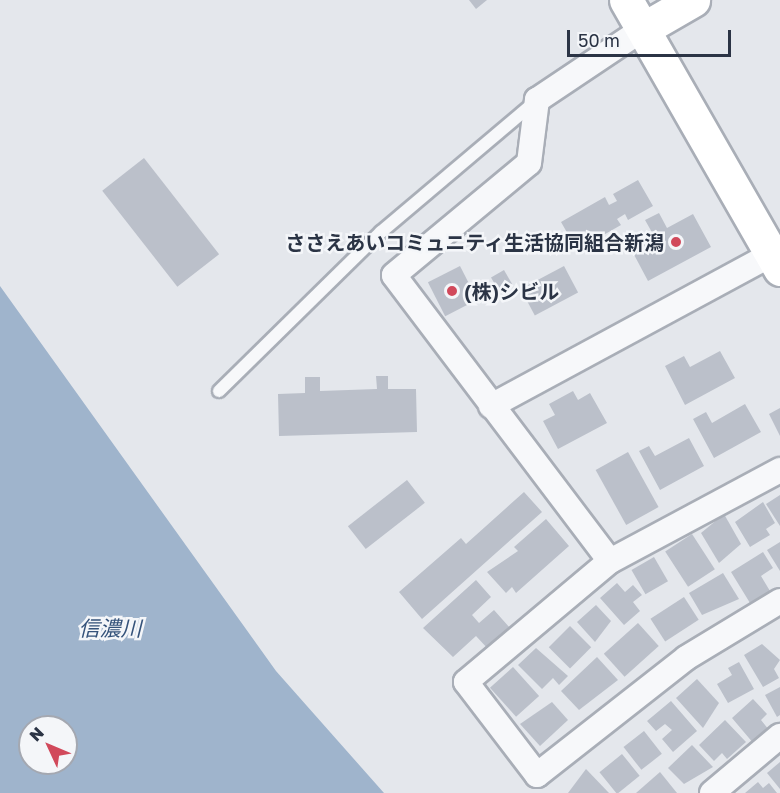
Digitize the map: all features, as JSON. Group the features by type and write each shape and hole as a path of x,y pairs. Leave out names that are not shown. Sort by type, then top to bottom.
{"street":[{"path":"491,406 776,261 626,0"},
{"path":"610,561 394,275 529,163 537,100 643,29 693,0"},
{"path":"780,470 610,561 466,682 537,774 686,657 780,602"},
{"path":"712,793 780,736"}],"lane":[{"path":"219,391 381,232 537,100"}],"water":[{"name":"信濃川","path":"0,286 276,671 384,793 0,793"}],"building":[{"path":"469,0 487,0 476,9"},
{"path":"144,158 219,254 177,287 102,191"},
{"path":"638,180 653,206 628,220 625,214 617,219 621,225 577,250 561,222 605,197 609,205 617,201 613,194"},
{"name":"ささえあいコミュニティ生活協同組合新潟","path":"659,213 667,228 693,214 711,247 648,281 631,249 654,236 645,220"},
{"name":"(株)シビル","path":"460,266 477,300 445,316 428,282"},
{"path":"564,266 578,292 535,315 521,289"},
{"path":"504,270 512,284 499,291 491,278"},
{"path":"720,351 735,378 685,405 665,366 684,356 690,367"},
{"path":"376,376 388,376 388,389 416,389 417,432 279,436 278,394 305,393 305,377 320,377 320,391 377,389"},
{"path":"573,391 578,400 590,393 607,423 558,449 543,421 555,415 549,404"},
{"path":"745,404 761,432 714,458 693,419 706,412 712,423"},
{"path":"780,408 780,436 769,414"},
{"path":"689,438 704,466 660,490 639,451 649,446 655,456"},
{"path":"628,452 659,507 626,525 596,470"},
{"path":"407,480 425,503 366,549 348,526"},
{"path":"524,492 542,512 422,619 399,592 461,538 466,544"},
{"path":"780,495 780,526 766,504"},
{"path":"763,502 775,523 766,529 770,535 750,547 735,522"},
{"path":"724,514 741,544 719,563 701,533"},
{"path":"546,519 569,546 516,593 512,587 506,593 487,572 518,551 514,547"},
{"path":"692,534 715,569 688,587 665,551"},
{"path":"780,542 780,571 767,550"},
{"path":"763,552 773,568 761,576 770,591 750,603 731,572"},
{"path":"654,557 668,581 645,594 631,570"},
{"path":"723,573 739,599 702,615 689,593"},
{"path":"476,580 491,597 472,615 479,623 494,610 511,629 489,650 476,636 453,657 423,628"},
{"path":"617,583 625,592 633,585 642,595 633,602 640,611 624,625 600,598"},
{"path":"684,597 699,620 665,641 650,619"},
{"path":"596,605 611,621 595,642 577,622"},
{"path":"638,623 659,646 625,677 604,654"},
{"path":"570,626 591,647 570,668 549,647"},
{"path":"762,644 780,660 774,669 779,678 763,687 744,655"},
{"path":"536,648 568,676 559,685 553,678 542,689 518,665"},
{"path":"597,657 618,680 579,710 561,691"},
{"path":"739,662 754,689 728,703 717,684 732,675 728,668"},
{"path":"513,667 539,696 516,717 490,688"},
{"path":"697,679 719,703 703,728 676,698"},
{"path":"780,687 780,715 777,717 765,695"},
{"path":"753,699 767,714 761,720 769,730 754,744 732,718"},
{"path":"671,701 697,731 673,752 662,739 672,730 665,724 656,731 647,721"},
{"path":"552,702 568,720 540,746 520,724"},
{"path":"725,720 746,742 727,759 722,753 714,761 699,745"},
{"path":"644,731 662,754 641,770 624,747"},
{"path":"692,745 713,767 684,784 668,768"},
{"path":"622,754 640,776 616,793 599,772"},
{"path":"780,762 780,789 767,773"},
{"path":"586,769 609,793 568,793"},
{"path":"660,772 677,793 636,793"},
{"path":"758,782 763,788 769,783 777,793 745,793"}],"place":[{"name":"ささえあいコミュニティ生活協同組合新潟","path":"676,242"},
{"name":"(株)シビル","path":"452,291"}]}
